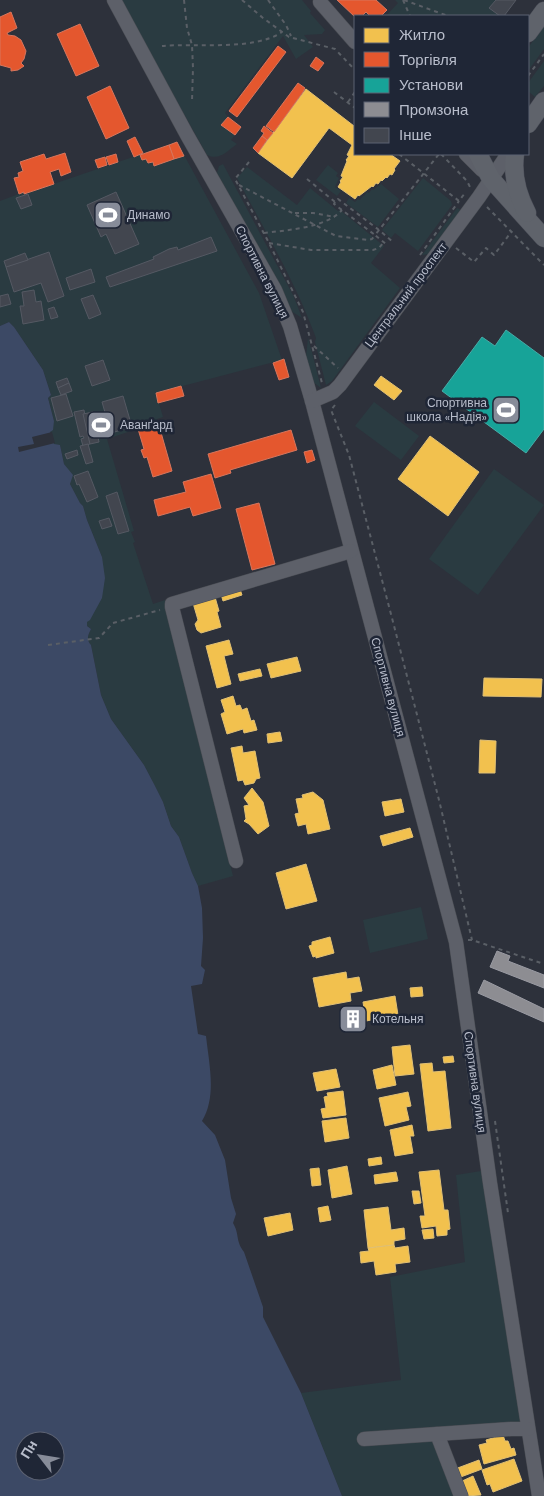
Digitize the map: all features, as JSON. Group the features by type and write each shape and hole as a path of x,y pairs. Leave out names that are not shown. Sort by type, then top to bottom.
{"main road":[{"path":"529,32 544,11"},
{"path":"529,123 544,101"},
{"path":"479,155 491,179 539,232"},
{"path":"515,155 513,171 515,180 525,209 539,232"}],"street":[{"name":"Спортивна вулиця","path":"114,0 187,135 275,290 290,326 312,401 456,942 490,1183 539,1496"},
{"path":"320,2 354,41"},
{"path":"467,155 491,179"},
{"name":"Центральний проспект","path":"312,401 333,392 340,384 507,155"},
{"path":"236,861 172,607 175,602 352,552"},
{"path":"364,1439 511,1429 528,1424"},
{"path":"437,1434 461,1496"}],"path":[{"path":"184,0 187,28 192,45 192,101"},
{"path":"242,0 263,18 291,37 335,49 354,69"},
{"path":"268,0 286,25 291,37"},
{"path":"404,0 410,15"},
{"path":"404,0 445,15"},
{"path":"162,46 231,45 266,40 282,31"},
{"path":"529,75 544,54"},
{"path":"334,92 354,107"},
{"path":"348,102 354,93"},
{"path":"400,155 459,201 470,187"},
{"path":"238,184 336,236 368,240 375,236 439,155"},
{"path":"441,155 467,181 475,192"},
{"path":"307,179 335,202 334,204 387,245"},
{"path":"335,202 338,199 393,242"},
{"path":"488,207 544,266"},
{"path":"264,233 290,230 328,221 336,217 342,210"},
{"path":"293,213 313,213 336,217"},
{"path":"451,255 456,248 474,262 486,248 494,255 512,231"},
{"path":"269,243 311,250 373,250 379,248 384,243"},
{"path":"312,345 335,367 342,369"},
{"path":"336,403 331,410 349,455 390,608 439,800 472,940"},
{"path":"48,645 99,638 113,624 172,607"},
{"path":"456,942 472,940 544,964"},
{"path":"494,1115 509,1218"}],"shaded area":[{"path":"120,0 302,0 311,11 310,13 325,30 322,34 304,35 313,47 296,59 283,36 225,113 228,117 221,125 235,135 231,140 237,144 220,156 212,157 207,155"},
{"path":"395,0 496,0 490,8 499,15 387,15 398,3"},
{"path":"544,25 544,49 529,70 529,47"},
{"path":"544,61 544,86 535,97 529,92 529,82"},
{"path":"177,142 259,293 282,360 156,393 163,417 157,419 158,422 107,439 134,531 131,532 135,542 133,543 153,604 165,600 233,876 198,886 179,837 171,826 163,802 154,784 144,765 111,719 101,695 91,645 88,639 91,629 87,626 87,622 102,557 83,506 70,484 72,475 64,464 60,445 54,445 50,432 54,421 48,398 51,395 43,370 14,327 9,322 0,326 0,201"},
{"path":"223,164 293,295 302,318 291,311 217,173 219,166"},
{"path":"328,165 338,173 336,176 339,178 335,187 341,191 337,196 316,180"},
{"path":"247,167 297,205 310,188 338,211 340,210 384,246 371,263 400,288 332,381 326,385 315,342 316,338 299,297 280,257 237,178"},
{"path":"423,178 451,201 452,205 418,251 395,233 391,238 382,230"},
{"path":"381,184 399,199 378,227 346,203 349,198 355,202 358,199 360,200 367,192 369,193"},
{"path":"457,208 461,210 428,254 422,255"},
{"path":"304,325 309,341 312,352 321,388 313,382 306,357 308,338"},
{"path":"374,402 419,436 401,460 355,426"},
{"path":"494,469 544,505 478,595 429,559"},
{"path":"421,907 428,939 370,953 363,920"},
{"path":"481,1171 521,1421 519,1425 431,1430 454,1496 342,1496 301,1393 401,1380 390,1277 465,1262 456,1175"}],"water":[{"path":"9,322 43,370 51,395 48,398 54,421 53,430 50,432 54,444 60,445 64,464 73,475 70,484 83,506 102,557 105,578 102,598 87,622 87,626 91,629 88,639 91,645 101,695 111,719 144,765 163,802 171,826 179,837 198,886 202,908 203,938 201,966 205,970 202,984 191,986 198,1034 206,1036 211,1080 207,1111 202,1121 215,1135 225,1160 231,1198 236,1214 233,1223 263,1307 263,1317 301,1393 342,1496 0,1496 0,326"}],"pier":[{"path":"52,432 55,443 19,452 18,447 34,444 32,437"}],"building: Житло":[{"path":"306,89 354,126 354,155 391,155 400,161 392,175 390,174 378,184 376,183 355,199 338,187 349,156 347,155 352,145 329,128 292,178 258,153"},
{"path":"381,376 402,391 394,400 374,385"},
{"path":"430,436 479,472 448,516 398,479"},
{"path":"240,589 242,595 223,601 221,594"},
{"path":"215,597 221,627 201,633 197,630 195,624 198,620 193,603"},
{"path":"229,640 233,654 224,656 231,684 217,688 206,646"},
{"path":"297,657 301,671 271,678 267,664"},
{"path":"260,669 262,676 240,681 238,674"},
{"path":"484,678 542,679 541,697 483,696"},
{"path":"233,696 236,706 240,705 242,710 247,708 251,721 254,720 257,730 244,733 243,729 227,734 221,714 225,712 221,700"},
{"path":"280,732 282,741 268,743 267,734"},
{"path":"480,740 496,741 495,773 479,773"},
{"path":"242,746 243,753 255,751 260,778 256,779 254,783 245,785 243,780 238,781 231,748"},
{"path":"252,788 263,802 269,826 258,834 244,821 246,819 244,806 249,805 244,798"},
{"path":"313,792 323,800 330,829 308,834 306,824 298,826 295,814 299,813 296,799 303,798 302,795"},
{"path":"401,799 404,812 385,816 382,802"},
{"path":"410,828 413,837 383,846 380,836"},
{"path":"306,864 317,901 286,909 276,873"},
{"path":"330,937 334,953 316,958 316,956 313,957 309,946 312,945 312,942"},
{"path":"346,972 347,979 359,977 362,991 350,993 351,1001 319,1007 313,978"},
{"path":"422,987 423,996 411,997 410,988"},
{"path":"395,996 398,1015 366,1021 363,1002"},
{"path":"410,1045 414,1074 395,1076 392,1047"},
{"path":"453,1056 454,1062 444,1063 443,1057"},
{"path":"432,1063 433,1072 445,1071 451,1128 428,1131 420,1064"},
{"path":"392,1065 396,1085 377,1089 373,1070"},
{"path":"336,1069 340,1087 317,1091 313,1073"},
{"path":"343,1091 346,1115 323,1118 321,1109 326,1108 324,1097 328,1096 327,1093"},
{"path":"408,1092 411,1106 406,1107 409,1120 385,1126 379,1098"},
{"path":"346,1118 349,1138 325,1142 322,1121"},
{"path":"412,1125 414,1136 410,1136 413,1153 395,1156 390,1130"},
{"path":"381,1157 382,1164 369,1166 368,1159"},
{"path":"347,1166 352,1194 332,1198 328,1170"},
{"path":"319,1168 321,1185 312,1186 310,1169"},
{"path":"439,1170 444,1210 448,1210 450,1229 447,1230 447,1235 437,1236 436,1226 422,1228 420,1216 425,1216 419,1172"},
{"path":"396,1172 398,1181 375,1184 374,1175"},
{"path":"412,1191 419,1191 421,1203 414,1204"},
{"path":"328,1206 331,1220 320,1222 318,1208"},
{"path":"388,1207 391,1230 404,1228 405,1239 394,1241 394,1245 368,1248 364,1210"},
{"path":"290,1213 293,1230 268,1236 264,1218"},
{"path":"433,1229 434,1238 424,1239 422,1230"},
{"path":"394,1245 395,1248 408,1246 410,1262 395,1264 396,1272 376,1275 374,1261 361,1263 360,1252 369,1251 368,1248"},
{"path":"503,1435 511,1449 514,1448 516,1455 484,1464 479,1445 487,1443 486,1440"},
{"path":"514,1459 522,1481 493,1492 490,1484 487,1485 482,1470"},
{"path":"479,1460 482,1469 458,1478 455,1469"},
{"path":"473,1476 481,1495 465,1496 460,1482"}],"building: Торгівля":[{"path":"337,0 376,0 387,10 382,15 369,15 366,12 363,15 354,16"},
{"path":"11,12 17,28 7,33 21,40 26,51 21,63 24,66 18,70 11,71 11,68 0,65 0,17"},
{"path":"80,24 99,66 76,76 57,34"},
{"path":"278,46 286,52 237,117 229,111"},
{"path":"316,57 324,63 318,71 310,66"},
{"path":"298,83 305,88 274,132 266,126"},
{"path":"110,86 129,128 106,139 87,97"},
{"path":"228,117 241,127 235,135 221,125"},
{"path":"264,126 273,133 267,140 262,136 264,133 261,131"},
{"path":"262,136 267,140 258,153 253,148"},
{"path":"135,137 143,153 134,157 127,141"},
{"path":"177,142 184,156 174,159 169,145"},
{"path":"169,145 174,159 154,166 153,162 148,163 146,159 142,160 140,155"},
{"path":"65,153 71,172 61,176 59,169 50,172 54,184 19,194 14,178 19,177 18,173 23,171 20,162 44,154 46,159"},
{"path":"116,154 118,162 109,165 106,157"},
{"path":"105,157 107,165 98,168 95,160"},
{"path":"284,359 289,377 279,380 273,363"},
{"path":"181,386 184,396 158,403 156,393"},
{"path":"158,422 172,471 153,477 147,457 144,458 141,450 144,449 138,429"},
{"path":"291,430 297,450 230,470 231,473 215,478 208,454"},
{"path":"312,450 315,460 307,463 304,452"},
{"path":"211,474 221,508 193,516 190,507 158,516 154,500 186,492 183,482"},
{"path":"259,503 275,564 252,570 236,509"}],"building: Установи":[{"name":"Спортивна школа «Надія»","path":"506,330 544,358 544,429 526,453 442,391 482,337 495,346"}],"building: Промзона":[{"path":"497,951 510,956 508,961 544,975 544,988 490,967"},
{"path":"484,980 544,1009 544,1022 478,993"},
{"name":"Котельня","path":"363,1011 365,1023 344,1027 342,1015"}],"building: Інше":[{"path":"496,0 516,0 505,15 499,15 489,8"},
{"path":"116,192 139,244 115,254 106,234 101,237 87,205"},
{"path":"28,194 32,205 21,209 16,198"},
{"path":"211,237 217,251 110,287 106,277 154,259 153,257 169,249 177,247 178,250"},
{"path":"49,252 64,296 48,302 41,283 14,292 6,267"},
{"path":"25,253 28,260 6,267 4,261"},
{"path":"91,269 95,282 70,290 66,278"},
{"path":"34,290 36,302 41,301 44,320 23,324 20,306 24,306 22,292"},
{"path":"8,294 11,304 0,307 0,296"},
{"path":"93,295 101,314 89,319 81,299"},
{"path":"54,307 58,317 51,319 48,309"},
{"path":"103,360 110,380 92,386 85,366"},
{"path":"67,378 69,383 58,388 56,382"},
{"path":"69,383 72,391 61,395 58,388"},
{"path":"66,394 73,416 57,421 51,398"},
{"path":"123,396 132,427 111,433 102,402"},
{"path":"84,410 90,444 83,446 81,439 84,438 83,436 80,437 74,412"},
{"path":"93,412 99,442 90,444 83,414"},
{"path":"88,444 93,462 86,464 80,446"},
{"path":"77,450 78,455 67,459 65,454"},
{"path":"88,471 98,497 87,502 74,476"},
{"path":"117,492 129,531 118,534 106,496"},
{"path":"109,518 112,526 102,529 99,521"}],"place":[{"name":"Динамо","path":"108,215"},
{"name":"Спортивна школа «Надія»","path":"506,410"},
{"name":"Аванґард","path":"101,425"},
{"name":"Котельня","path":"353,1019"}]}
